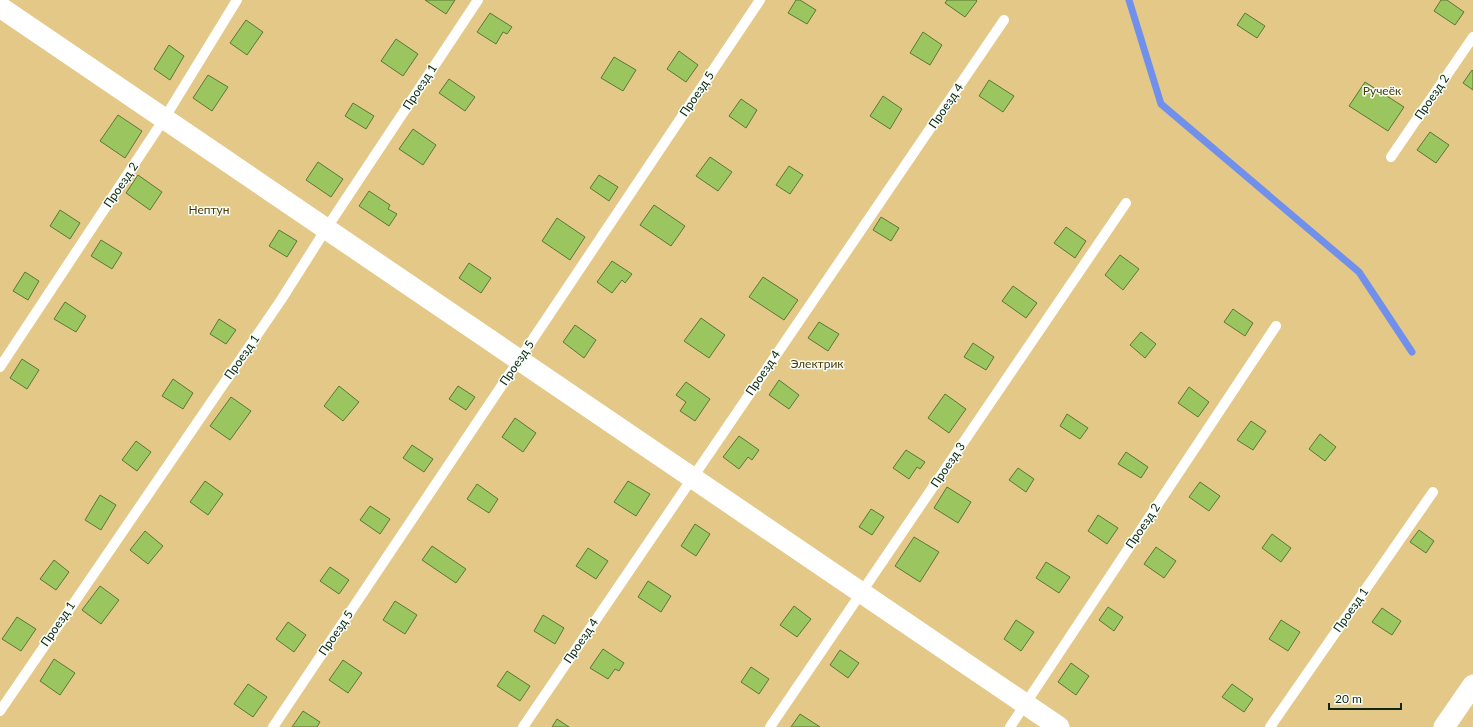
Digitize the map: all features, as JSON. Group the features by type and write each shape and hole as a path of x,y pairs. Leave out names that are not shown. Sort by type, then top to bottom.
{"street":[{"path":"2,6 164,119 1059,727"},
{"path":"1444,727 1473,685"}],"lane":[{"name":"Проезд 2","path":"0,367 164,119 237,0"},
{"name":"Проезд 1","path":"0,710 281,300 326,229 478,0"},
{"name":"Проезд 5","path":"274,727 760,0"},
{"name":"Проезд 4","path":"523,727 1004,20"},
{"name":"Проезд 2","path":"1391,157 1473,37"},
{"name":"Проезд 3","path":"770,727 1126,203"},
{"name":"Проезд 2","path":"1010,727 1276,326"},
{"name":"Проезд 1","path":"1270,727 1433,492"}],"green space":[{"name":"Электрик","path":"0,0 1473,0 1473,727 0,727"}],"building":[{"path":"425,0 455,0 446,14"},
{"path":"796,0 800,0 816,10 807,24 788,13"},
{"path":"947,0 977,1 965,17 945,3"},
{"path":"1441,0 1447,0 1464,12 1455,25 1434,11"},
{"path":"490,13 512,27 507,34 503,32 496,44 477,32"},
{"path":"1245,13 1265,26 1257,38 1237,25"},
{"path":"246,20 263,32 247,55 230,43"},
{"path":"923,32 942,45 930,65 910,53"},
{"path":"396,39 418,54 403,76 381,61"},
{"path":"169,45 184,56 170,80 154,69"},
{"path":"679,51 698,65 686,82 667,69"},
{"path":"614,57 636,70 623,91 601,78"},
{"path":"1472,70 1473,71 1473,90 1463,83"},
{"path":"208,75 228,87 212,111 193,98"},
{"path":"449,79 475,97 465,111 439,93"},
{"path":"989,80 1014,96 1003,112 979,96"},
{"path":"1365,82 1404,107 1388,131 1349,106"},
{"path":"883,96 902,109 890,129 870,116"},
{"path":"741,99 757,110 746,128 729,116"},
{"path":"353,103 374,116 366,129 345,116"},
{"path":"118,115 142,131 125,158 100,141"},
{"path":"413,129 436,145 423,165 399,149"},
{"path":"1430,132 1449,145 1436,163 1417,150"},
{"path":"710,157 732,172 718,191 696,176"},
{"path":"318,162 343,179 331,197 306,180"},
{"path":"789,166 803,175 790,194 776,185"},
{"path":"138,175 162,192 150,210 126,193"},
{"path":"599,175 618,187 609,201 590,188"},
{"path":"369,191 390,205 388,209 397,214 389,226 359,206"},
{"path":"654,205 685,226 671,246 640,225"},
{"path":"60,210 80,223 70,239 50,226"},
{"path":"881,217 899,228 891,241 873,230"},
{"path":"557,218 585,237 570,260 542,241"},
{"path":"1066,227 1086,241 1075,258 1054,243"},
{"path":"279,230 297,241 287,257 269,246"},
{"path":"101,240 122,253 112,269 91,256"},
{"path":"1120,255 1139,269 1123,290 1105,275"},
{"path":"612,261 632,274 625,283 622,280 612,293 597,282"},
{"path":"469,263 491,278 481,293 459,278"},
{"path":"25,272 39,281 28,300 13,291"},
{"path":"763,277 798,300 784,320 749,297"},
{"path":"1013,286 1037,303 1026,318 1002,301"},
{"path":"65,302 86,316 76,332 54,319"},
{"path":"1233,309 1253,323 1245,336 1224,322"},
{"path":"701,318 725,335 709,358 684,341"},
{"path":"219,319 236,330 226,344 210,334"},
{"path":"819,322 839,334 828,351 808,338"},
{"path":"575,325 596,340 584,358 563,342"},
{"path":"1141,332 1156,344 1145,358 1130,345"},
{"path":"973,343 994,357 986,370 964,357"},
{"path":"22,359 39,370 27,389 10,378"},
{"path":"173,379 193,393 183,409 162,396"},
{"path":"779,380 799,395 789,409 769,395"},
{"path":"686,382 710,399 695,421 680,411 686,402 676,395"},
{"path":"339,386 359,402 343,421 324,406"},
{"path":"458,386 475,397 466,410 449,399"},
{"path":"1189,387 1209,402 1198,417 1178,403"},
{"path":"945,394 966,409 949,433 928,418"},
{"path":"231,397 251,411 230,440 210,426"},
{"path":"1067,414 1088,428 1080,439 1060,426"},
{"path":"515,418 536,433 523,452 502,437"},
{"path":"1251,421 1266,431 1253,450 1237,440"},
{"path":"1320,434 1336,447 1325,461 1309,449"},
{"path":"739,436 759,450 752,460 748,457 739,469 723,457"},
{"path":"136,441 151,452 137,471 122,460"},
{"path":"412,445 433,459 424,472 403,458"},
{"path":"906,450 925,462 920,469 917,467 909,479 893,468"},
{"path":"1126,452 1148,467 1141,478 1118,464"},
{"path":"1018,468 1034,479 1026,492 1009,480"},
{"path":"205,481 223,494 208,515 190,502"},
{"path":"628,481 650,494 636,516 614,502"},
{"path":"1200,482 1220,496 1209,511 1189,497"},
{"path":"477,484 498,499 489,513 467,499"},
{"path":"947,487 971,502 958,523 934,508"},
{"path":"100,495 116,505 101,530 85,520"},
{"path":"370,506 390,519 380,534 360,520"},
{"path":"871,509 884,517 872,535 859,527"},
{"path":"1098,515 1118,528 1107,544 1088,531"},
{"path":"695,524 710,534 696,556 681,546"},
{"path":"1419,530 1434,541 1426,553 1410,542"},
{"path":"145,531 163,546 148,564 130,550"},
{"path":"1272,534 1291,548 1281,562 1262,548"},
{"path":"914,537 939,552 920,582 895,566"},
{"path":"432,546 466,569 456,583 422,560"},
{"path":"1156,547 1176,561 1164,578 1144,564"},
{"path":"588,548 608,561 596,579 576,566"},
{"path":"54,560 69,572 56,590 40,579"},
{"path":"1046,562 1070,577 1059,593 1036,578"},
{"path":"330,567 349,580 339,594 320,581"},
{"path":"648,581 671,596 661,612 638,597"},
{"path":"100,586 119,600 101,624 82,610"},
{"path":"395,601 417,615 405,634 383,620"},
{"path":"794,606 811,619 797,637 780,625"},
{"path":"1108,607 1123,617 1114,631 1099,620"},
{"path":"1382,608 1401,621 1392,635 1372,622"},
{"path":"543,615 564,628 555,644 534,631"},
{"path":"17,617 36,629 21,651 2,639"},
{"path":"1016,620 1034,632 1021,651 1004,639"},
{"path":"1281,620 1300,632 1288,651 1269,639"},
{"path":"288,622 306,635 294,652 276,639"},
{"path":"603,649 624,663 619,671 615,669 608,679 590,668"},
{"path":"840,650 859,663 848,678 830,665"},
{"path":"54,659 75,673 60,695 40,681"},
{"path":"343,660 362,673 348,693 329,680"},
{"path":"1071,663 1089,676 1076,695 1058,682"},
{"path":"751,667 769,679 759,694 741,682"},
{"path":"507,671 530,686 520,701 497,686"},
{"path":"248,684 267,697 253,717 234,704"},
{"path":"1232,684 1253,699 1244,712 1222,697"},
{"path":"303,711 320,722 317,727 292,727"},
{"path":"800,714 820,727 791,727"},
{"path":"557,719 569,727 552,727"}],"waterway":[{"path":"1129,0 1161,104 1359,272 1412,352"}],"park label":[{"name":"Ручеёк","path":"1382,91"},
{"name":"Нептун","path":"209,210"}]}
